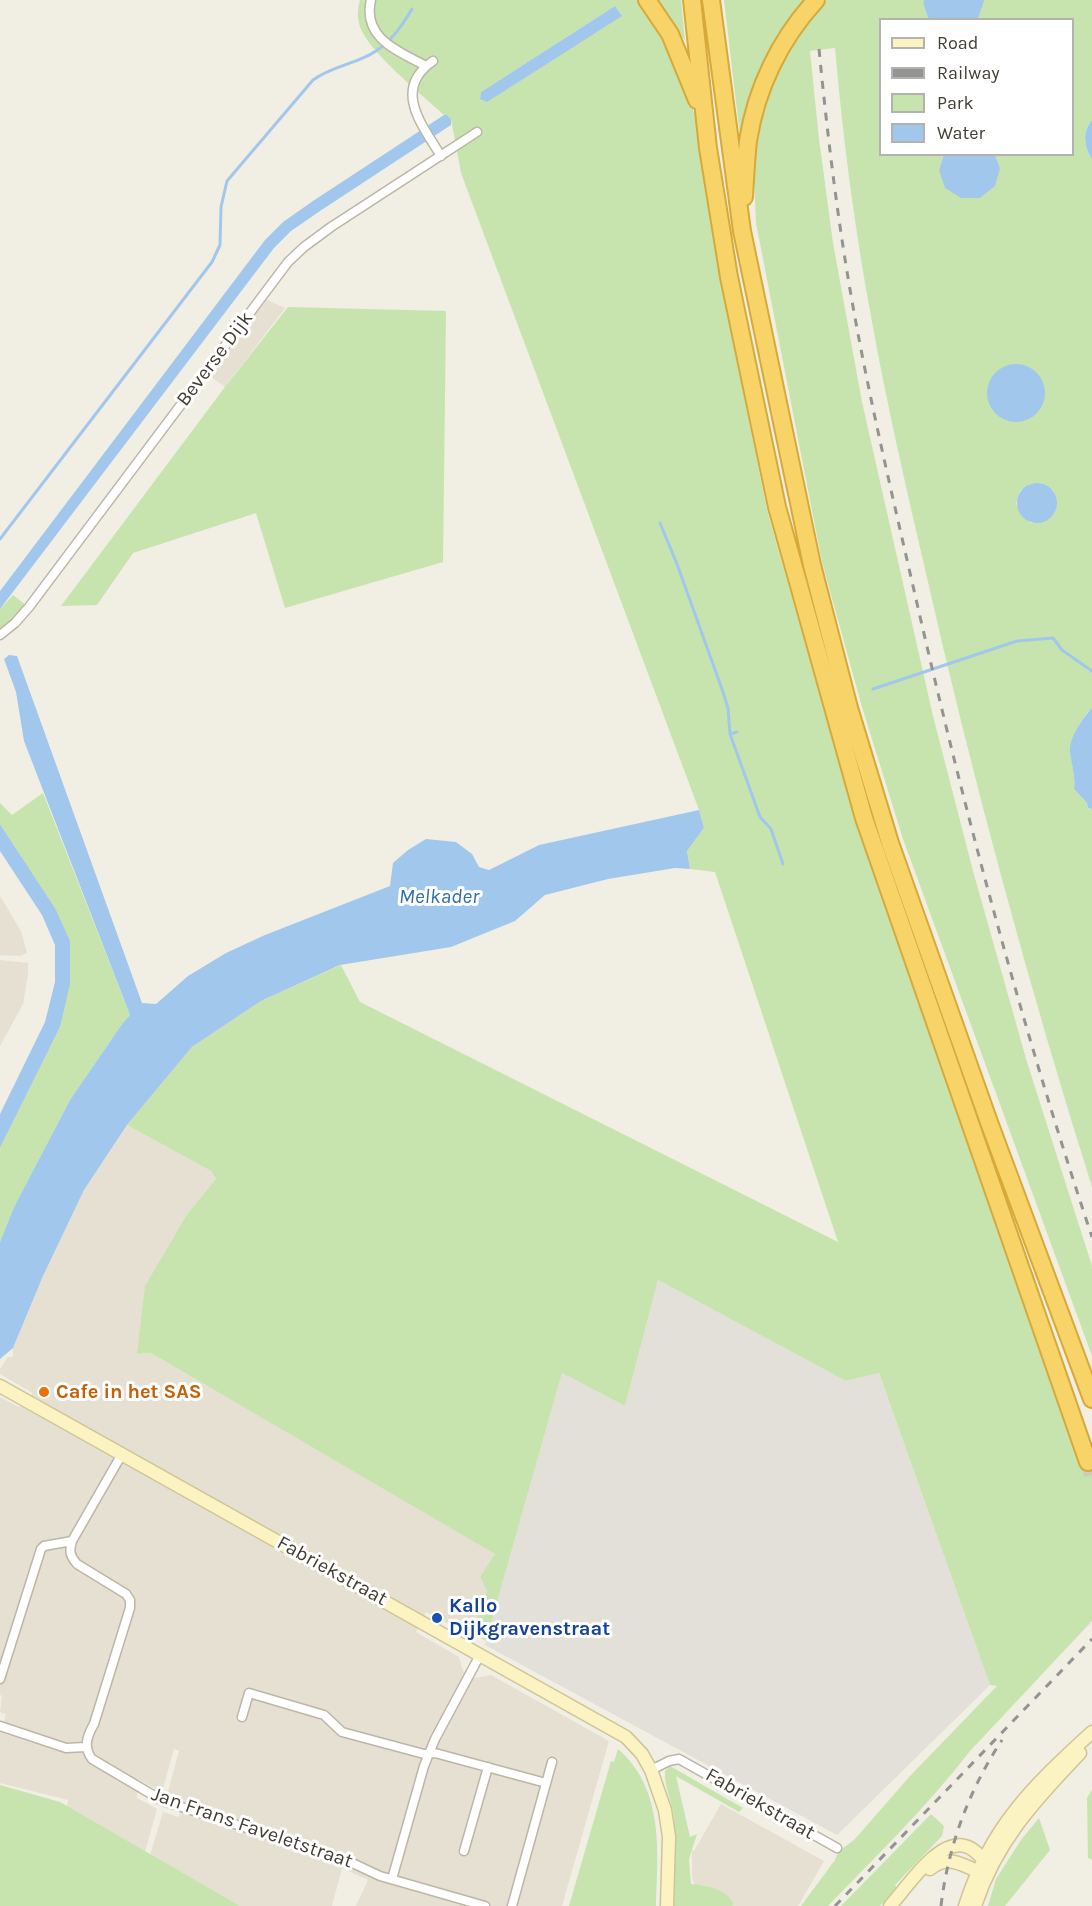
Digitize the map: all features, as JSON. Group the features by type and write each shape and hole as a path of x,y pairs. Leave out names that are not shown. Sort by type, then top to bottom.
{"highway":[{"path":"646,0 655,9 673,40 697,98 708,148"},
{"path":"692,0 708,148 729,277 777,507 864,818 1088,1462"},
{"path":"711,0 742,231 812,565 849,708 886,832 971,1072 1092,1399"},
{"path":"742,231 748,141 756,105 772,63 790,32 816,0"}],"main road":[{"name":"Fabriekstraat","path":"0,1386 626,1737 642,1754 651,1770 665,1810 669,1837 667,1906"},
{"path":"965,1906 1008,1817 1048,1773 1092,1732"},
{"path":"975,1906 984,1868 1022,1817 1092,1741"},
{"path":"890,1906 934,1856 944,1849 968,1846 984,1868"},
{"path":"904,1890 938,1862 953,1862 984,1868"}],"street":[{"path":"371,0 369,21 381,39 394,49 430,64 412,91 412,106 441,156"},
{"name":"Beverse Dijk","path":"0,635 28,607 288,262 331,227 477,132"},
{"path":"0,1726 66,1748 86,1747 130,1608 130,1600 122,1590 77,1564 71,1558 70,1549 72,1541 122,1454"},
{"path":"0,1679 41,1549 44,1546 72,1541"},
{"path":"392,1879 429,1753 480,1655"},
{"path":"242,1717 249,1693 324,1716 342,1732 424,1754 435,1753 546,1784"},
{"name":"Jan Frans Faveletstraat","path":"86,1747 89,1755 96,1762 163,1801 346,1860 392,1879 485,1906"},
{"name":"Fabriekstraat","path":"651,1770 679,1759 837,1848"},
{"path":"512,1906 552,1762"},
{"path":"464,1851 488,1767"}],"shaded area":[{"path":"265,299 285,308 225,387 207,374"},
{"path":"0,896 21,931 27,953 20,956 0,955"},
{"path":"0,960 28,963 28,974 23,1004 0,1046"},
{"path":"127,1125 211,1171 216,1179 188,1213 137,1354 151,1353 496,1554 480,1577 488,1591 471,1633 468,1635 426,1612 416,1632 459,1657 463,1671 475,1678 491,1675 609,1741 562,1906 356,1906 368,1880 342,1868 332,1906 240,1906 150,1855 163,1812 179,1817 185,1801 167,1795 179,1751 174,1749 162,1792 138,1779 137,1798 157,1809 145,1852 67,1808 68,1800 0,1783 0,1724 4,1723 6,1714 0,1712 2,1696 0,1695 0,1397 19,1407 33,1393 0,1374 0,1369 8,1357 13,1357 13,1348 43,1276 84,1190"},
{"path":"658,1280 846,1381 879,1373 990,1685 837,1835 485,1645 562,1373 625,1406"},
{"path":"721,1804 824,1861 798,1906 705,1906 698,1897 692,1877 692,1850 694,1851"}],"green space":[{"path":"360,0 638,0 665,37 691,100 702,150 720,279 767,510 855,820 1079,1464 1092,1460 1092,1621 970,1751 954,1772 883,1850 828,1906 801,1906 835,1860 838,1852 855,1839 910,1776 997,1686 990,1685 879,1373 846,1381 658,1280 625,1406 562,1373 486,1641 471,1633 487,1591 480,1577 495,1554 151,1353 137,1354 145,1286 188,1213 216,1179 211,1171 127,1125 192,1047 261,1001 341,965 360,1002 838,1242 715,872 690,869 687,851 704,828 699,810 461,173 451,119 410,84 372,46 363,34 359,23","holes":["615,6 621,16 480,99 481,92"]},
{"path":"658,0 681,0 685,41"},
{"path":"724,0 807,0 794,14 761,68 740,136"},
{"path":"827,0 924,0 929,18 879,18 879,156 944,156 939,170 1000,168 995,156 1074,156 1074,18 978,18 984,0 1092,0 1092,120 1085,134 1085,140 1092,159 1092,708 1076,730 1072,743 1071,760 1074,789 1087,803 1088,808 1092,809 1092,1187 1023,957 982,802 943,647 890,415 860,254 835,48 810,51 833,243 862,402 933,716 973,871 1027,1062 1092,1266 1092,1356 903,839 862,707 822,562 756,223 755,164 760,124 772,85 802,32","holes":["1030,484 1053,490 1054,514 1039,522 1031,523 1016,504 1020,491"]},
{"path":"288,307 446,311 443,562 285,608 256,513 133,553 97,605 61,606 225,387"},
{"path":"13,595 26,605 0,632 0,609"},
{"path":"43,793 130,1015 70,1100 14,1207 0,1242 0,1148 60,1027 55,908 0,824 0,803 12,815"},
{"path":"618,1749 633,1765 651,1801 657,1842 656,1906 569,1906 611,1761 614,1762"},
{"path":"670,1766 743,1808 739,1812 676,1776 690,1837 697,1834 689,1859 691,1884 721,1891 734,1904 732,1906 672,1906 674,1817 665,1777 665,1771"},
{"path":"0,1785 60,1802 240,1906 0,1906"},
{"path":"1092,1790 1092,1860 1088,1858 1087,1798"},
{"path":"931,1814 944,1826 942,1836 895,1885 897,1888 880,1906 841,1906"},
{"path":"1039,1818 1050,1850 1005,1906 988,1906 996,1879 1021,1840"}],"water":[{"path":"924,0 984,0 978,18 928,18"},
{"path":"615,6 622,16 487,102 480,99 481,92"},
{"path":"444,115 451,119 451,125 291,231 274,248 0,609 0,591 265,240 283,222 313,201"},
{"path":"1092,120 1092,159 1087,150 1085,134"},
{"path":"943,156 995,156 1000,168 995,186 980,198 961,198 945,188 939,170"},
{"path":"1010,364 1022,364 1032,368 1041,377 1045,399 1037,414 1022,422 1010,422 1000,418 991,409 987,399 987,387 991,377 1000,368"},
{"path":"1037,483 1051,489 1057,503 1051,517 1037,523 1023,517 1017,503 1023,489"},
{"name":"Melkader","path":"9,655 17,656 142,1003 156,1004 188,976 226,953 265,935 390,886 393,863 426,839 456,842 472,854 479,867 489,870 539,845 699,810 704,828 687,851 690,869 675,868 608,879 545,895 515,921 451,947 340,965 261,1001 192,1047 127,1125 84,1190 43,1276 13,1348 0,1359 0,1242 14,1207 70,1100 130,1015 24,741 16,692 4,659"},
{"path":"1092,708 1092,809 1088,808 1087,803 1074,789 1070,746 1074,734"},
{"path":"0,824 55,908 70,941 70,984 60,1027 0,1148 0,1114 45,1022 55,982 55,945 42,915 0,851"}],"waterway":[{"path":"0,539 212,262 220,245 221,207 227,181 313,80 382,47 397,32 412,9"},
{"path":"660,523 723,692 728,708 730,734 760,817 771,829 783,864"},
{"path":"873,689 1017,641 1053,638 1062,650 1092,671"},
{"path":"730,734 737,732"}],"tunnel":[{"path":"1088,1462 1092,1475"}],"railway":[{"path":"819,49 844,255 877,427 916,599 954,760 1018,1000 1092,1237"},
{"path":"835,1906 1092,1639"},
{"path":"941,1906 949,1862 962,1819 990,1759 1002,1740"}],"place":[{"name":"Cafe in het SAS","path":"44,1392"},
{"name":"Kallo Dijkgravenstraat","path":"437,1618"}]}
